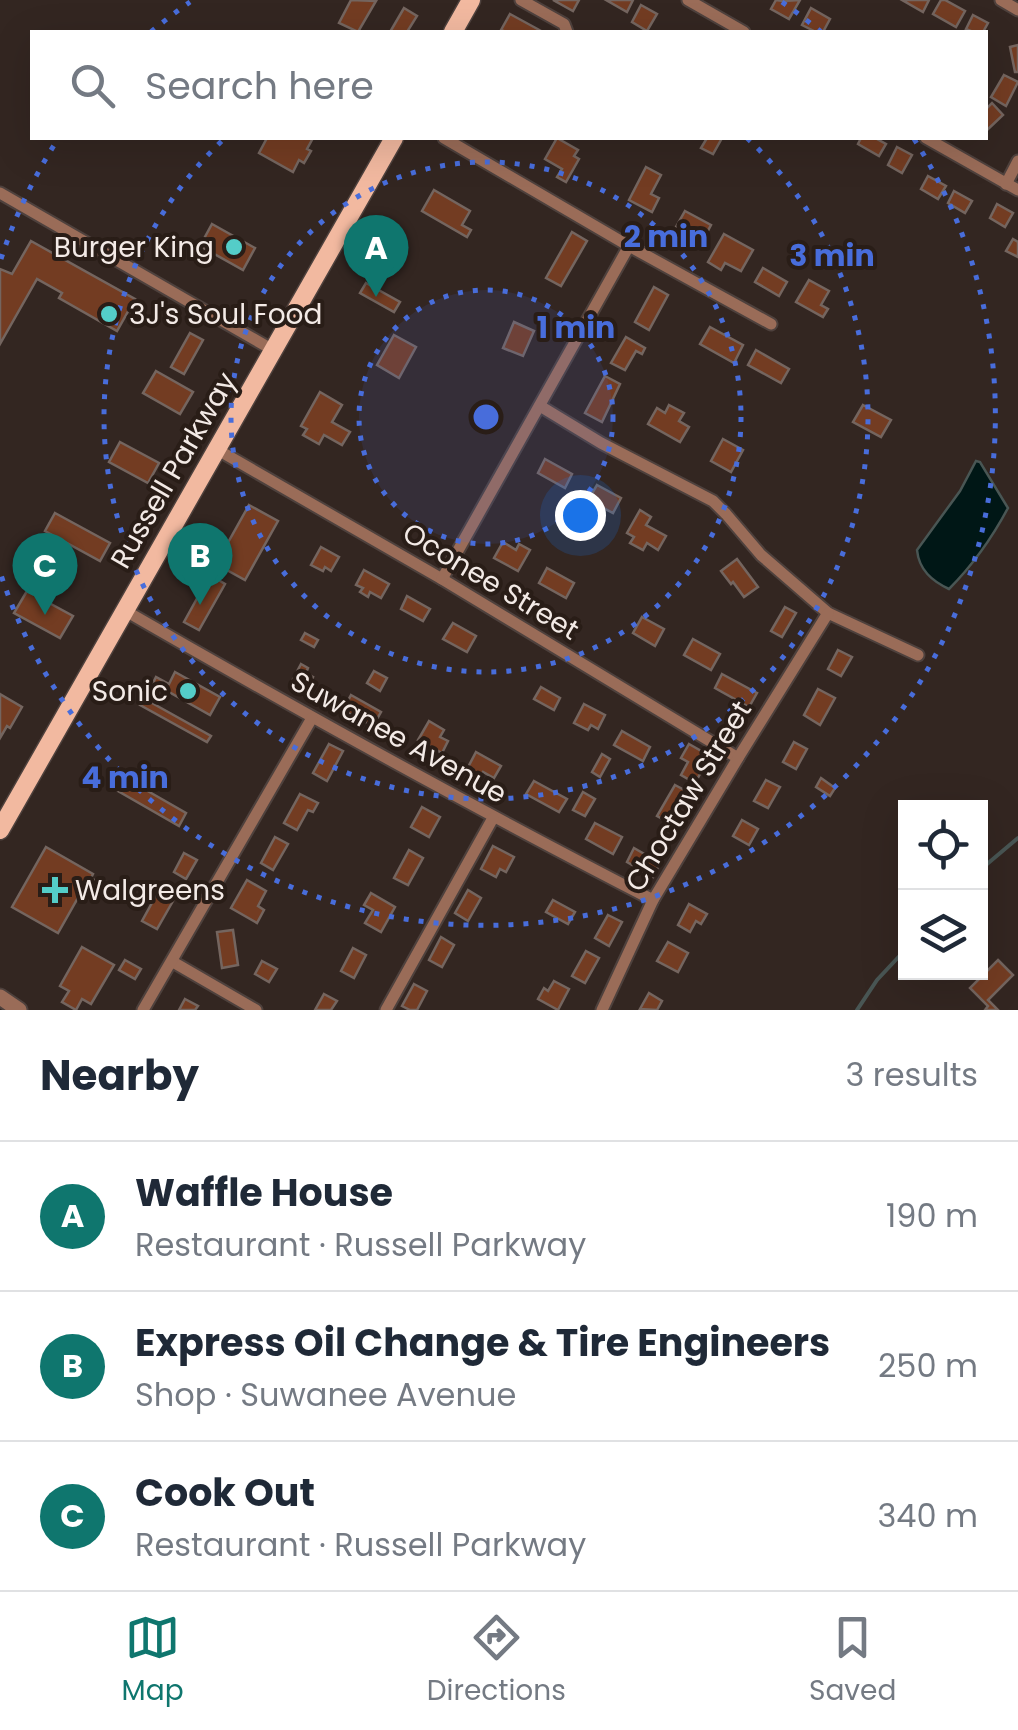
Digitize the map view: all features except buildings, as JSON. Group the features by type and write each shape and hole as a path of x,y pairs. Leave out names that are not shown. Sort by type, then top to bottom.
{"main road":[{"path":"454,30 471,0"},
{"name":"Russell Parkway","path":"0,830 393,140"}],"street":[{"path":"521,0 564,24 567,30"},
{"path":"688,0 740,30"},
{"path":"1000,0 1018,10"},
{"path":"447,140 772,324"},
{"path":"930,140 1012,187 1018,161"},
{"path":"0,194 273,350"},
{"path":"442,579 629,246"},
{"path":"540,406 712,502 761,555 828,613 918,655"},
{"name":"Oconee Street","path":"218,450 442,579 738,758"},
{"name":"Suwanee Avenue","path":"124,610 493,818 654,900"},
{"name":"Choctaw Street","path":"602,1010 654,900 828,613"},
{"path":"143,1010 312,718"},
{"path":"386,1010 493,818"},
{"path":"172,962 256,1010"},
{"path":"0,998 18,1010"}],"shaded area":[{"path":"976,461 1008,508 981,551 949,589 927,574 917,550 960,491"}],"waterway":[{"path":"988,863 1018,838"},
{"path":"857,1010 898,958"}],"place":[{"name":"Burger King","path":"234,247"},
{"name":"Waffle House","path":"376,297"},
{"name":"3J's Soul Food","path":"109,314"},
{"name":"Express Oil Change & Tire Engineers","path":"200,605"},
{"name":"Cook Out","path":"45,615"},
{"name":"Sonic","path":"188,691"},
{"name":"Walgreens","path":"55,890"}]}
